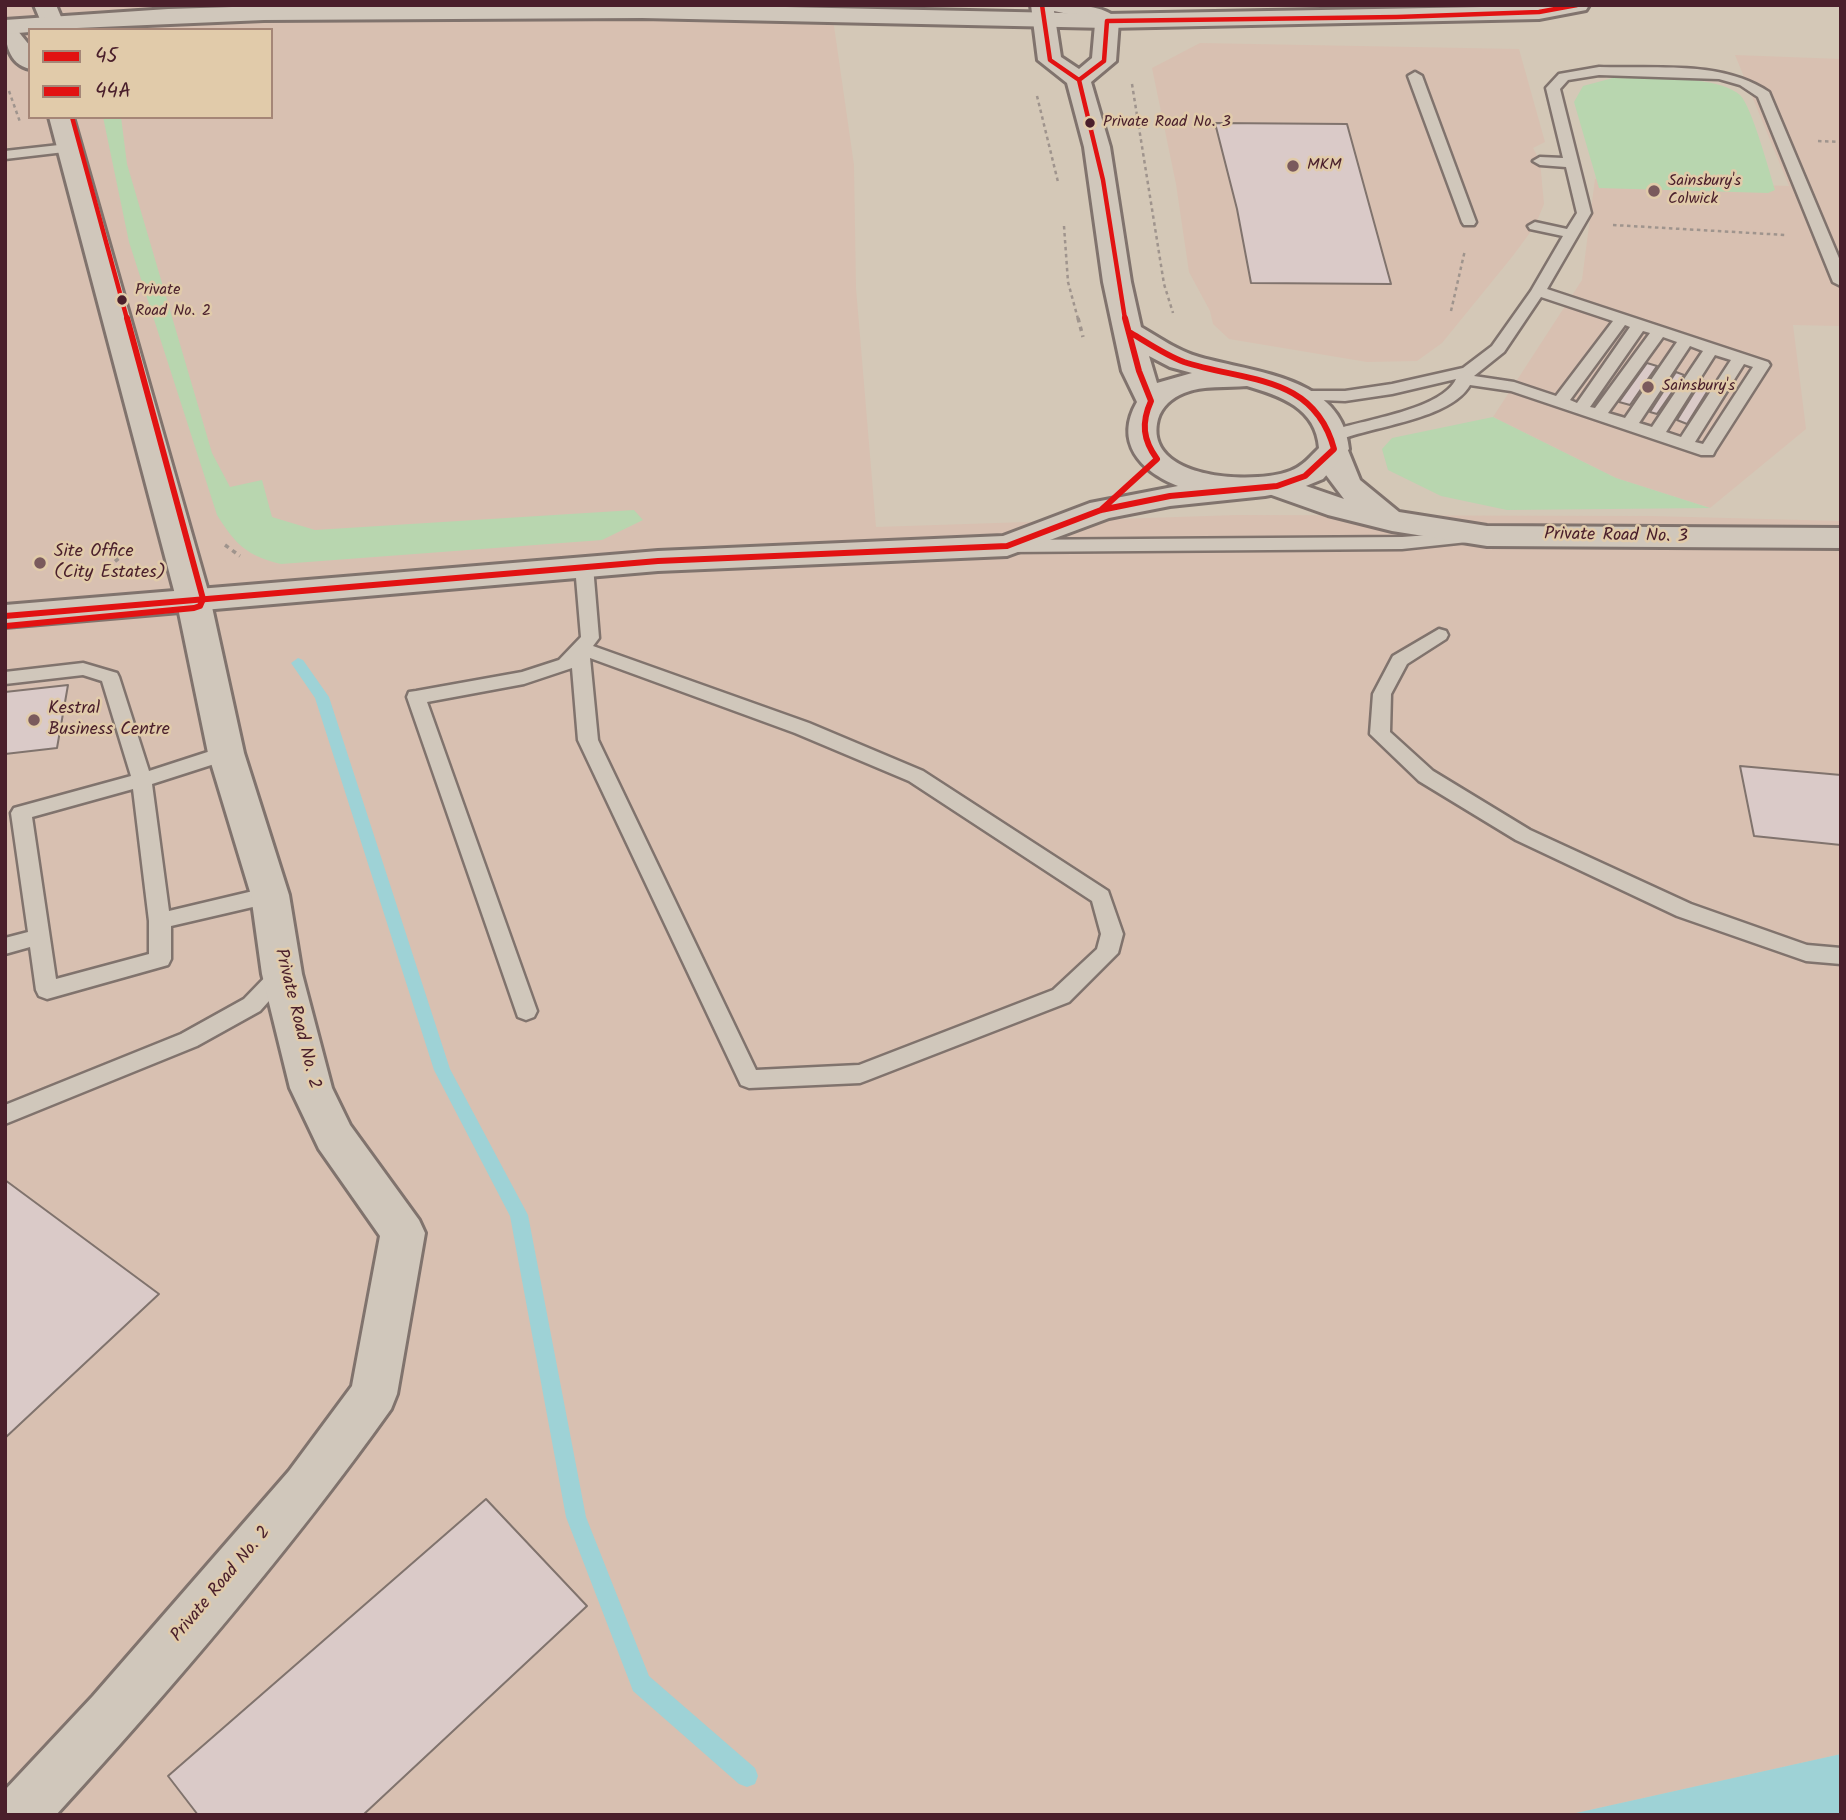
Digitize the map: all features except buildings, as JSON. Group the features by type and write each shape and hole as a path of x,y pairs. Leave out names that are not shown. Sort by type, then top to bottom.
{"street":[{"path":"28,59 5,28 51,20 168,16 554,10 1047,10 1107,21 1397,18 1539,12 1578,5"},
{"path":"1047,10 1050,60 1079,80 1084,107 1097,147 1117,282 1138,371 1150,401 1141,427 1146,447 1157,459 1181,475 1211,486 1244,489"},
{"path":"1079,80 1104,61 1107,21"},
{"name":"Private Road No. 2","path":"19,1815 112,1715 306,1487 374,1394 403,1233 334,1137 311,1088 282,974 270,895 226,753 192,598 61,119"},
{"path":"5,616 584,566 1007,547 1101,510 1170,496 1277,486 1305,477 1333,442 1332,429 1324,416 1296,394 1185,362 1131,333"},
{"path":"1150,401 1178,385 1206,378 1246,378"},
{"name":"Private Road No. 3","path":"1333,442 1340,473 1348,488 1392,521"},
{"path":"1101,510 1157,459"},
{"name":"Private Road No. 3","path":"1277,486 1339,508 1392,521 1487,536 1841,538"}],"lane":[{"path":"1333,442 1353,427 1435,406 1457,393 1466,375 1498,349 1538,291 1584,213 1553,88 1564,77 1599,71 1732,78 1753,85 1764,95 1841,282"},
{"path":"1415,76 1469,222"},
{"path":"5,155 68,148"},
{"path":"1540,161 1572,163"},
{"path":"1535,226 1572,234"},
{"path":"1296,394 1345,396 1466,375 1514,387 1707,451 1762,365 1538,291"},
{"path":"1560,402 1622,318"},
{"path":"1581,409 1640,324"},
{"path":"1598,415 1660,331"},
{"path":"1629,425 1686,340"},
{"path":"1656,434 1712,348"},
{"path":"1685,444 1740,358"},
{"path":"1007,547 1402,543 1487,536"},
{"path":"526,1011 416,697 524,678 566,664 590,638 584,566"},
{"path":"1439,635 1400,660 1382,694 1380,734 1426,776 1523,835 1684,910 1806,953 1841,956"},
{"path":"580,648 802,728 916,776 1101,897 1112,934 1107,953 1061,996 860,1074 749,1079 588,740 580,648"},
{"path":"5,678 83,669 110,677 142,780 160,921 160,959 47,990 21,813 142,780 226,753"},
{"path":"5,812 27,811"},
{"path":"160,921 270,895"},
{"path":"5,946 39,937"},
{"path":"5,1115 189,1040 252,1005 282,974"}],"path":[{"path":"5,80 30,152"},
{"path":"1132,83 1164,284 1174,316"},
{"path":"1035,87 1058,184"},
{"path":"1063,221 1068,282 1086,342"},
{"path":"1608,225 1822,237"},
{"path":"1451,311 1466,245"},
{"path":"222,542 247,561"},
{"path":"100,572 135,544"}],"shaded area":[{"path":"5,5 831,5 854,165 856,288 876,527 1237,515 1652,516 1841,521 1841,1754 1567,1815 5,1815"},
{"path":"1200,43 1519,49 1545,142 1533,148 1540,161 1544,204 1535,226 1442,343 1417,361 1367,362 1229,339 1213,324 1210,311 1189,272 1176,184 1152,68"},
{"path":"1735,55 1841,59 1841,326 1793,325 1806,429 1710,508 1616,478 1493,417 1582,280 1595,179 1789,186"}],"green space":[{"path":"1613,78 1698,81 1729,88 1740,95 1755,125 1775,190 1768,193 1599,188 1574,102 1583,86"},
{"path":"103,119 121,119 127,164 212,453 230,487 262,480 272,517 315,530 634,510 643,520 602,540 281,564 251,553 236,541 217,515 129,242"},
{"path":"1493,417 1616,478 1710,508 1507,510 1441,496 1388,470 1382,449 1392,438"}],"water":[{"path":"1841,1754 1841,1815 1567,1815"}],"waterway":[{"path":"298,663 322,697 442,1070 519,1215 576,1517 641,1683 747,1776"}],"transit line":[{"name":"45","path":"1042,5 1050,60 1079,80 1095,139 1130,340 1151,401 1145,417 1144,431 1148,445 1157,459 1101,510"},
{"name":"45","path":"1079,80 1104,61 1107,21 1397,17 1539,12 1577,5"},
{"name":"44A","path":"6,626 194,608 200,606 203,599 73,119"},
{"name":"45","path":"5,616 658,561 1007,546 1101,510 1170,496 1277,486 1305,476 1334,449 1328,426 1316,409 1299,396 1255,379 1180,360 1131,333"}],"place":[{"name":"Private Road No. 3","path":"1090,123"},
{"name":"MKM","path":"1293,166"},
{"name":"Sainsbury's Colwick","path":"1654,191"},
{"name":"Private Road No. 2","path":"122,300"},
{"name":"Sainsbury's","path":"1648,387"},
{"name":"Site Office (City Estates)","path":"40,563"},
{"name":"Kestral Business Centre","path":"34,720"}]}
